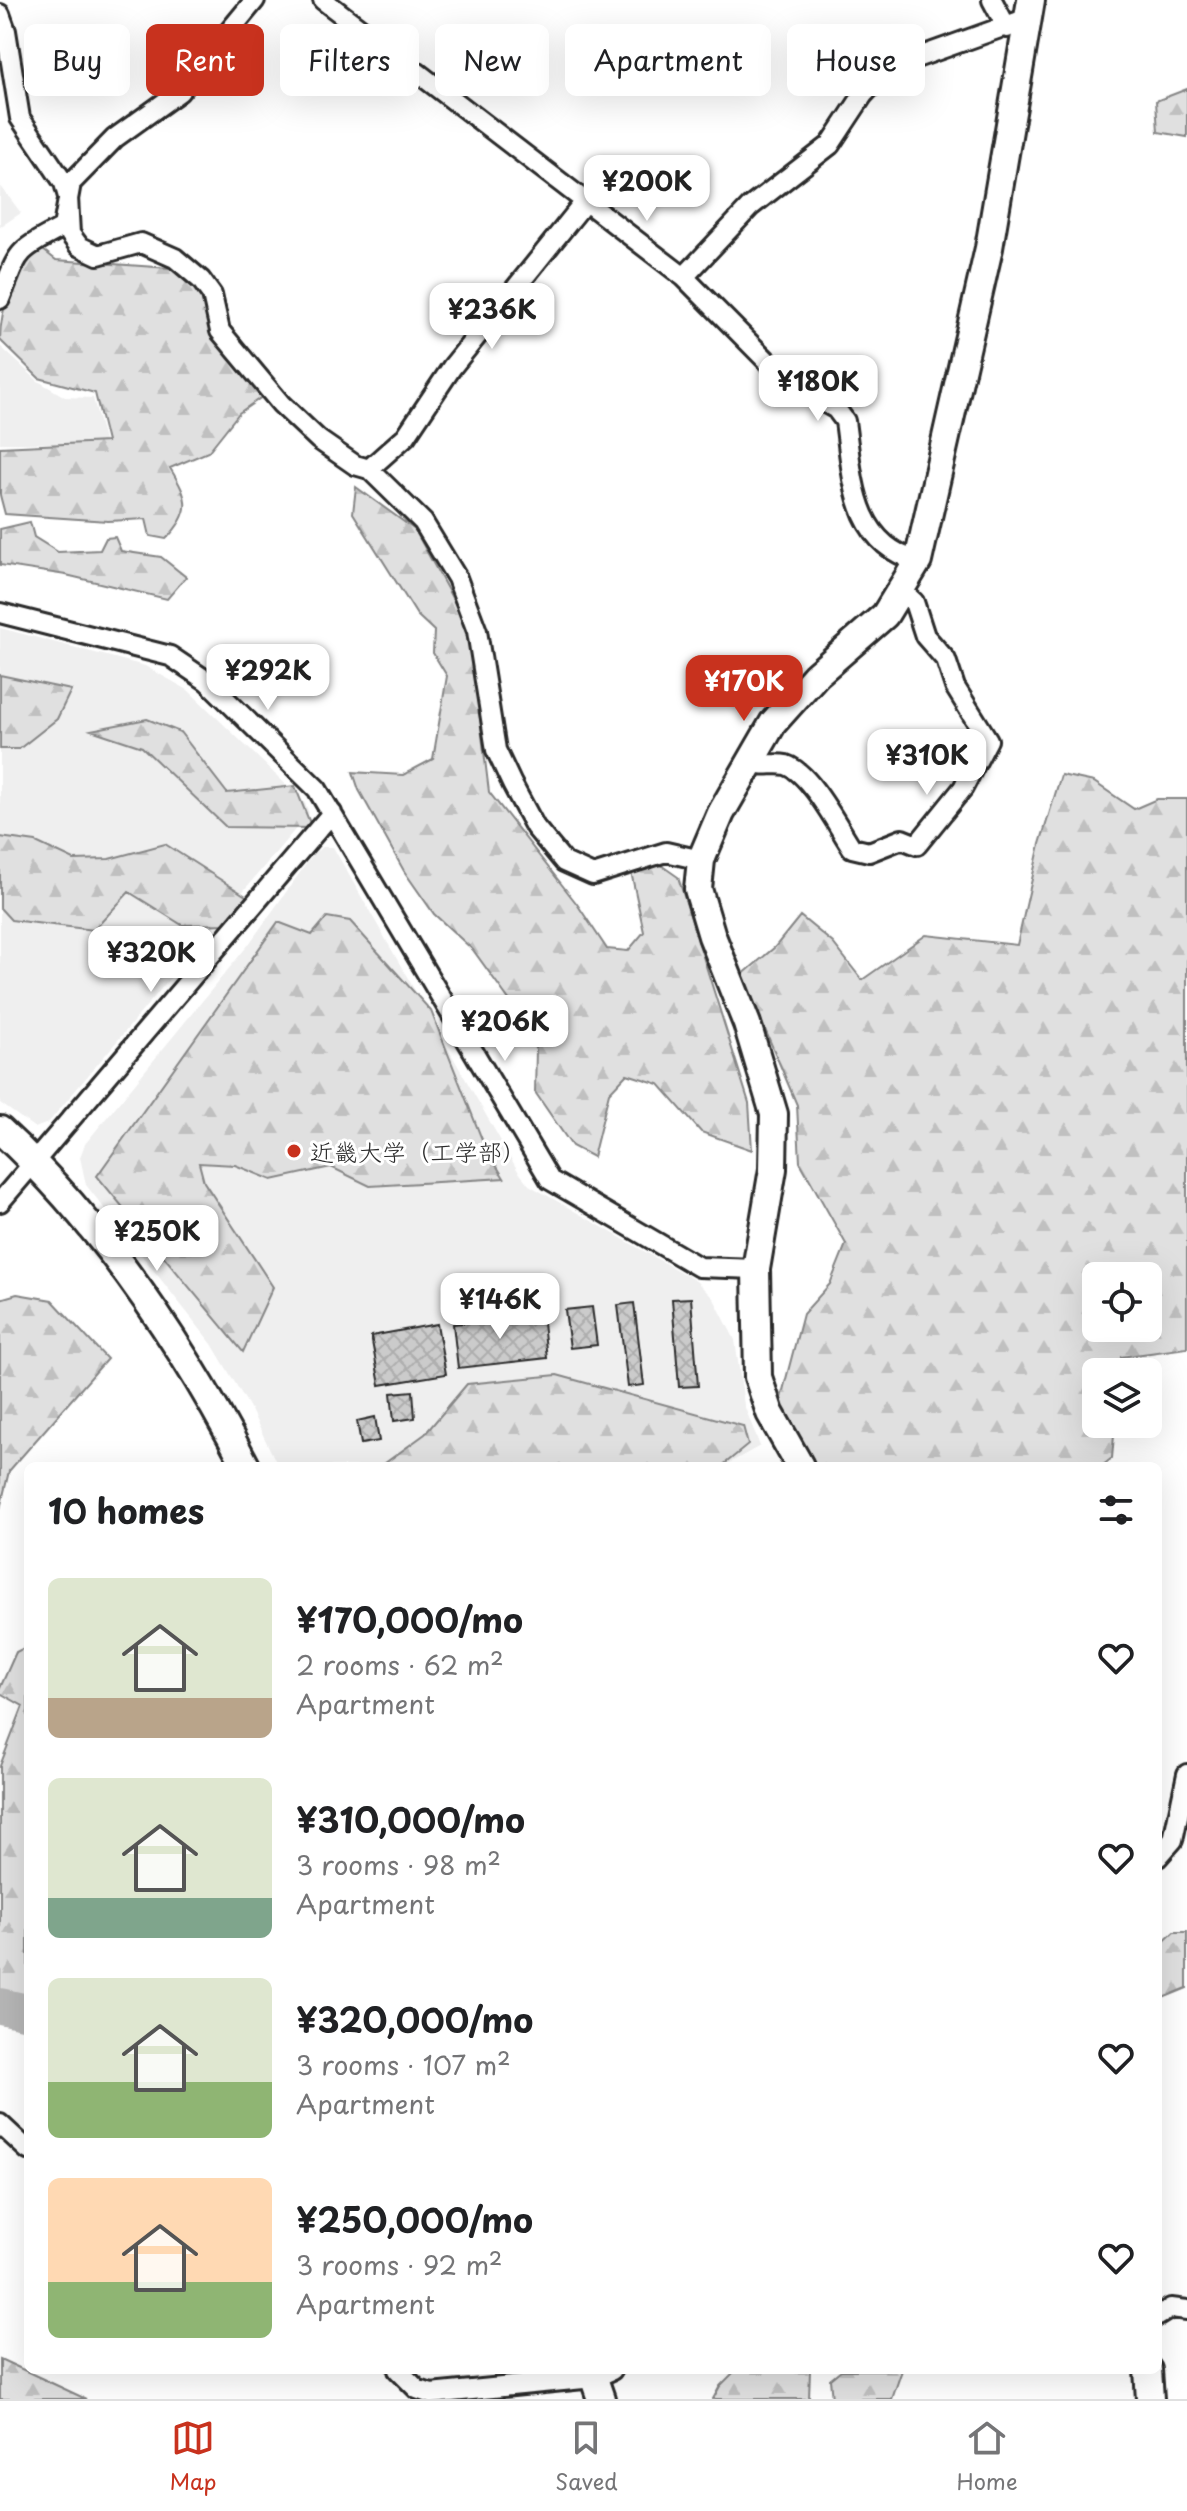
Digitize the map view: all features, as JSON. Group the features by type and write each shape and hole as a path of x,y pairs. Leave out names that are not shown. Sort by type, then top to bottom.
{"street":[{"path":"0,299 11,265 24,247 63,227 71,183 115,138 179,92 255,0"},
{"path":"323,0 684,277 786,380 836,409 845,421 858,511 885,544 918,561"},
{"path":"992,0 1022,15"},
{"path":"0,14 6,31 20,118 64,183 70,234 79,246 98,255 141,243 175,258 212,295 220,331 281,404 319,440 355,465 369,469 423,522 457,578 477,631 496,750 535,827 564,862 593,875 666,852 701,860"},
{"path":"684,277 750,207 830,145 863,95 888,68 1022,15"},
{"path":"798,1462 770,1413 758,1377 756,1269 773,1169 774,1114 747,1024 712,936 698,889 701,860 750,761 773,723 816,675 885,615 918,561 989,248 1022,15"},
{"path":"369,469 406,436 452,367 584,203"},
{"path":"750,761 762,767 785,765 802,776 852,848 869,852 902,839 917,845 963,788 988,740 955,687 946,660 925,636 914,602 902,591"},
{"path":"0,613 170,656 207,681 317,789 550,1180 699,1267 756,1269"},
{"path":"0,1202 332,813"},
{"path":"0,1130 35,1162 110,1249 193,1370 244,1462"},
{"path":"1162,1852 1173,1840 1187,1774"},
{"path":"0,2124 24,2146"},
{"path":"1162,2314 1171,2308 1187,2310"},
{"path":"402,2374 417,2389 432,2397 599,2379"}],"shaded area":[{"path":"0,185 21,213 0,227"},
{"path":"0,346 38,381 65,397 93,398 105,444 0,443"},
{"path":"0,628 145,666 188,690 305,803 309,813 48,1123 35,1128 0,1103"},
{"name":"近畿大学（工学部）","path":"323,847 333,847 518,1171 529,1185 696,1281 714,1299 735,1340 744,1405 760,1446 731,1462 276,1462 250,1408 212,1344 86,1185 80,1157 85,1144 249,944 314,853"}],"green space":[{"path":"1187,89 1187,137 1158,132 1156,101"},
{"path":"34,243 56,260 184,269 266,394 239,413 208,452 170,468 181,488 185,505 181,520 166,539 150,536 146,519 108,521 5,514 0,495 0,447 107,442 95,393 39,378 0,340 6,302"},
{"path":"356,487 415,530 469,629 489,792 577,904 607,949 628,951 644,932 631,872 658,863 678,877 749,1103 752,1150 701,1132 659,1084 627,1074 609,1093 593,1157 572,1146 535,1092 536,1050 512,1004 473,950 434,914 404,871 359,790 353,772 403,775 433,759 447,676 433,653 434,631 417,615 353,513"},
{"path":"30,522 34,537 58,552 100,550 106,538 115,537 121,551 161,557 186,577 167,599 66,575 0,565 0,529"},
{"path":"0,675 71,690 57,719 19,749 0,749"},
{"path":"147,719 180,732 227,793 295,786 312,828 226,827 142,747 91,730"},
{"path":"1061,775 1094,782 1134,809 1157,799 1187,799 1187,1348 1121,1358 1082,1358 1082,1438 1114,1438 1112,1458 1107,1462 812,1462 799,1443 780,1402 803,1314 830,1284 846,1244 800,1162 797,1105 742,975 775,947 800,916 833,943 862,980 926,935 1017,945 1040,844"},
{"path":"0,837 36,842 74,860 109,859 165,844 249,898 232,924 182,925 129,892 94,930 11,920 0,908"},
{"path":"327,917 350,921 431,1011 485,1147 504,1178 370,1186 331,1167 272,1180 235,1165 199,1163 204,1182 273,1287 243,1352 97,1176 278,922 312,935"},
{"path":"17,1294 52,1300 107,1359 9,1471 0,1509 0,1299"},
{"path":"557,1375 743,1426 748,1445 727,1462 386,1462 425,1434 467,1384"},
{"path":"24,1648 24,2005 0,1995 0,1766 23,1706 0,1693 0,1688 16,1652"},
{"path":"1174,1932 1187,1932 1187,1988 1162,1998 1162,1943"},
{"path":"0,2359 24,2370 24,2374 32,2374 86,2399 0,2399"},
{"path":"732,2374 810,2374 809,2399 713,2399"},
{"path":"836,2374 901,2374 892,2399 832,2399 830,2379"}],"building":[{"path":"691,1298 698,1386 679,1387 672,1299"},
{"path":"634,1303 644,1385 628,1387 618,1305"},
{"path":"592,1307 597,1345 570,1348 565,1310"},
{"path":"542,1314 547,1358 458,1368 453,1324"},
{"path":"437,1324 446,1374 380,1385 371,1336"},
{"path":"413,1391 415,1418 394,1421 391,1393"},
{"path":"375,1417 379,1441 361,1444 357,1421"}],"waterway":[{"path":"0,2006 24,2011"}],"place":[{"name":"近畿大学（工学部）","path":"294,1151"}]}
